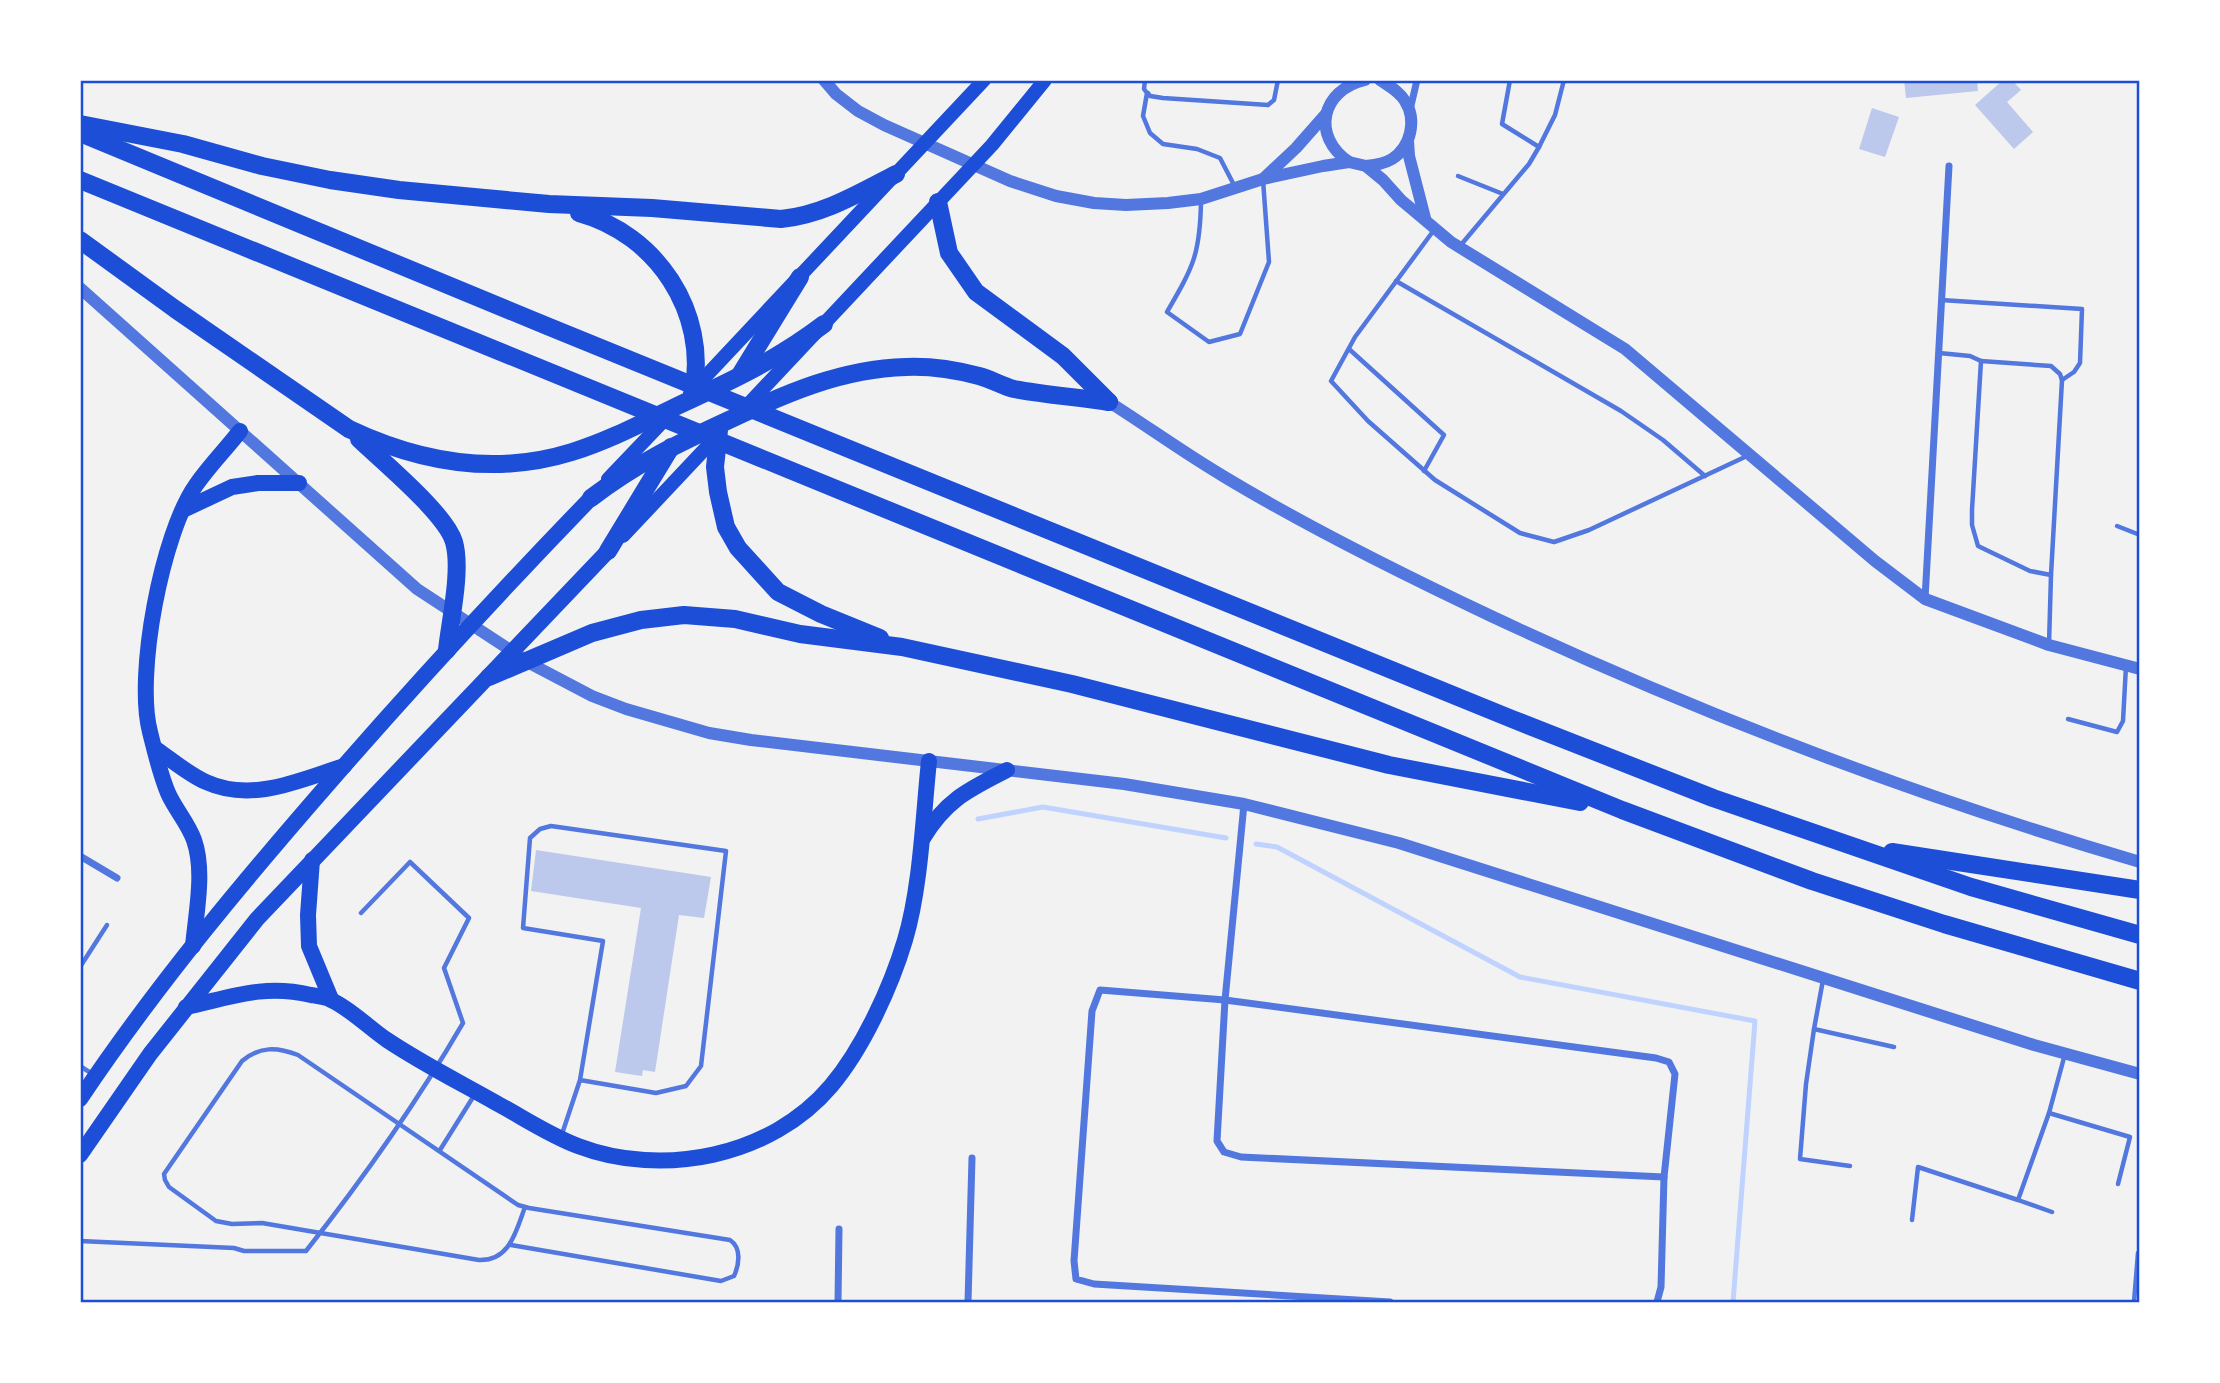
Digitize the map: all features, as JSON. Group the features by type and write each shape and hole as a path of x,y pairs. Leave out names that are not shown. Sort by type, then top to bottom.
{"highway":[{"path":"80,124 183,144 262,166 399,190 549,204 652,208 781,219 819,211 902,168"},
{"path":"80,133 547,326 1713,798 1971,887 2140,935"},
{"path":"80,180 1622,810 1812,881 1944,924 2140,981"},
{"path":"939,202 949,253 976,292 1063,356 1109,402"},
{"path":"549,204 601,218 629,234 654,258 671,280 686,310 695,358 688,398 672,446"},
{"path":"80,240 349,429 380,444 439,460 481,464 519,463 550,458 598,442 767,363 824,324"},
{"path":"767,363 800,276"},
{"path":"80,1099 193,946 253,871 344,766 447,650 591,498 644,461 672,446 719,430 737,416 813,383 852,372 907,367 952,371 981,376 1013,388 1109,402"},
{"path":"738,378 719,430 715,467 726,527 732,537 778,593 902,647"},
{"path":"349,429 441,517 454,542 456,580 447,650"},
{"path":"193,946 198,863 194,840 168,793 145,706 149,649 161,571 183,510 195,485 240,431"},
{"path":"80,1155 134,1076 257,919 608,551 644,461"},
{"path":"183,510 232,487 258,483 299,484"},
{"path":"489,677 592,634 641,620 684,615 735,619 800,634 902,647 1072,684 1389,765 1622,810"},
{"path":"156,749 206,783 229,789 259,791 344,766"},
{"path":"186,1007 266,989 289,990 331,999 386,1040 435,1070 560,1139 607,1156 634,1160 696,1159 756,1141 808,1108 830,1087 866,1035 905,940 914,895 929,761"},
{"path":"920,843 935,818 951,802 1007,770"},
{"path":"1840,844 2140,890"},
{"path":"312,860 309,946 331,999"}],"main road":[{"path":"644,461 688,398 731,349 984,80"},
{"path":"824,324 992,145 1045,80"},
{"path":"737,416 767,363"},
{"path":"608,551 680,476 719,430"}],"street":[{"path":"824,80 836,94 858,111 884,125 1010,181 1094,203 1168,204 1201,199 1263,179 1349,162 1366,166 1379,165 1392,159 1408,141"},
{"path":"1335,80 1336,95"},
{"path":"1263,179 1296,148 1326,114 1336,95 1354,83 1366,80"},
{"path":"1380,80 1398,92 1410,110 1412,120 1408,141 1409,156 1425,218"},
{"path":"1410,110 1417,80"},
{"path":"1326,114 1328,138 1334,149 1349,162"},
{"path":"1366,166 1401,200 1460,247 1625,349 1875,561 1925,599 2049,645 2140,669"},
{"path":"1925,599 1949,166"},
{"path":"80,288 417,589 533,665 592,696 651,717 709,733 751,740 1124,783 1244,804 1399,843 2065,1054 2140,1074"},
{"path":"1109,402 1223,476 1284,510 1418,581 1586,661 1794,746 2039,833 2140,862"},
{"path":"1244,804 1225,1000 1217,1141 1224,1152 1241,1157 1664,1177"},
{"path":"80,856 117,878"},
{"path":"1390,1303 1094,1284 1076,1279 1074,1261 1092,1011 1100,990 1225,1000 1656,1058 1669,1062 1675,1074 1664,1177 1661,1287 1657,1303"},
{"path":"968,1303 972,1158"},
{"path":"838,1303 839,1229"}],"lane":[{"path":"1145,80 1144,89 1150,96 1268,105 1274,100 1278,80"},
{"path":"1510,80 1502,124 1539,147"},
{"path":"1460,247 1529,164 1555,116 1563,80"},
{"path":"1147,93 1143,117 1150,133 1163,144 1197,149 1220,158 1236,189"},
{"path":"1458,176 1503,194"},
{"path":"1201,199 1200,238 1193,267 1167,312 1209,342 1240,334 1269,262 1263,179"},
{"path":"1435,228 1355,337 1331,381 1368,421 1435,480 1520,533 1554,542 1590,530 1751,454"},
{"path":"1396,281 1621,411 1705,475"},
{"path":"1941,300 2082,309 2080,363 2074,372 2062,380"},
{"path":"1349,349 1444,435 1423,471"},
{"path":"1938,353 1970,356 1981,361 2051,366 2060,374 2062,380 2049,645"},
{"path":"1981,361 1972,510 1972,525 1978,546 2030,571 2051,575"},
{"path":"2116,526 2140,535"},
{"path":"2068,719 2117,732 2123,721 2126,665"},
{"path":"560,1139 580,1080 603,941 523,928 530,838 540,829 551,826 726,851 701,1066 687,1086 656,1093 580,1080"},
{"path":"80,1241 220,1247 244,1251 306,1251 398,1124 463,1023 444,968 469,918 410,862 361,913"},
{"path":"80,967 107,925"},
{"path":"1824,977 1805,1084 1800,1159 1850,1166"},
{"path":"1814,1029 1894,1047"},
{"path":"511,1245 721,1281 730,1279 736,1273 738,1248 730,1240 518,1205 298,1055 283,1049 260,1050 242,1061 164,1174 164,1180 169,1187 216,1221 232,1224 262,1223 479,1260 495,1259 511,1245 526,1207"},
{"path":"2018,1200 2049,1113 2065,1054"},
{"path":"80,1066 96,1077"},
{"path":"440,1150 476,1092"},
{"path":"2049,1113 2130,1136 2118,1184"},
{"path":"1912,1220 1918,1167 2052,1212"},
{"path":"2134,1303 2137,1253"}],"building":[{"path":"1904,80 1977,80 1978,91 1906,98"},
{"path":"2003,80 2012,80 2021,90 2007,102 2033,132 2014,149 1975,105"},
{"path":"1872,108 1899,117 1885,157 1859,149"},
{"path":"536,850 711,877 704,918 679,915 655,1072 643,1070 642,1076 615,1072 641,908 531,891"}],"waterway":[{"path":"978,819 1043,807 1226,838"},
{"path":"1256,844 1277,847 1520,977 1755,1021 1733,1302"}]}
